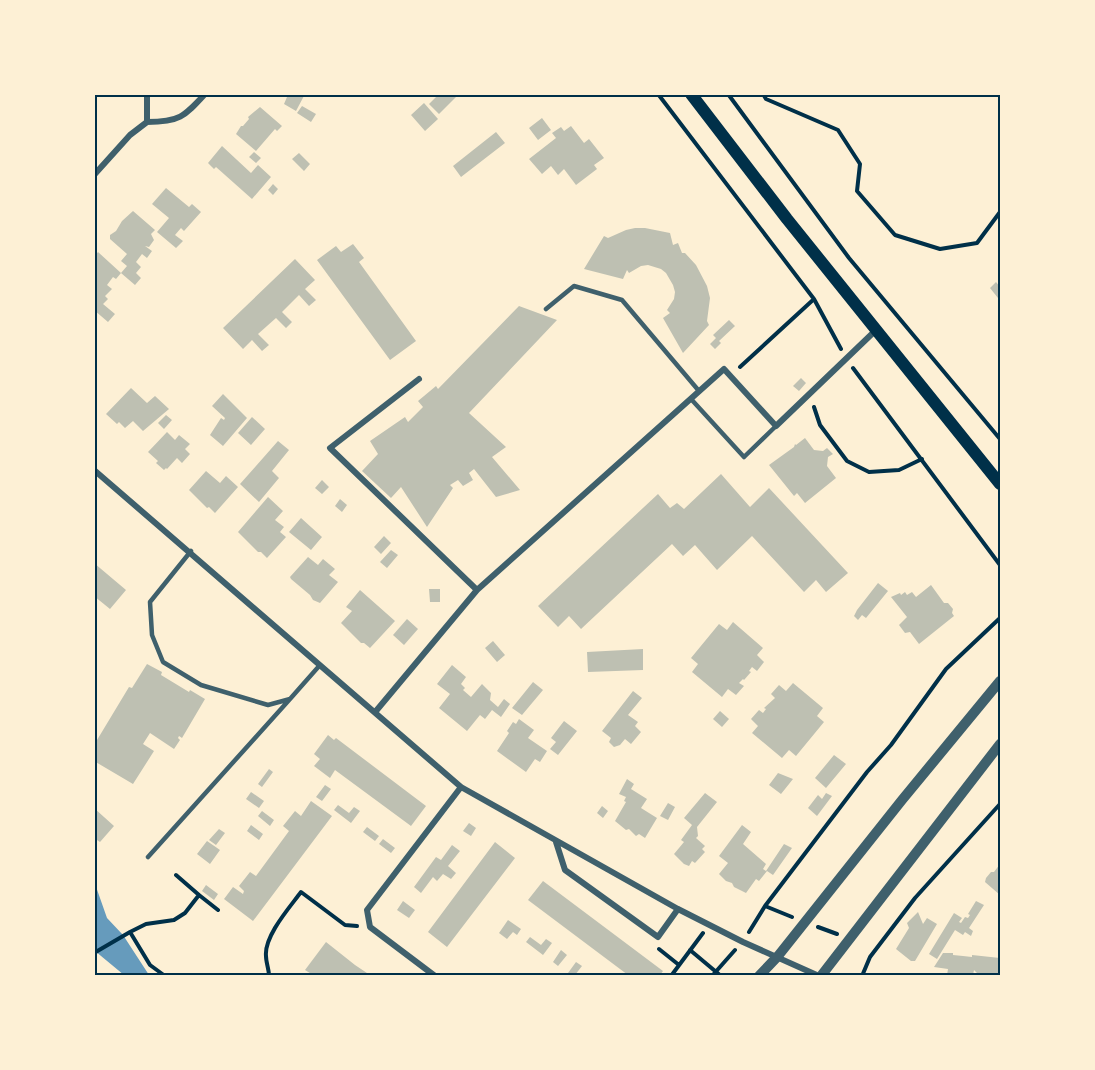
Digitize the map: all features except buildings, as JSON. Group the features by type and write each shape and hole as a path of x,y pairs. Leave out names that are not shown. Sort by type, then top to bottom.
{"main road":[{"path":"691,94 787,219 1000,484"}],"street":[{"path":"147,94 147,122"},
{"path":"94,176 130,135 147,122 167,122 186,115 205,94"},
{"path":"376,711 477,590 724,369 776,426 876,329"},
{"path":"419,379 330,448 477,590"},
{"path":"94,470 461,786 708,925 820,975 1000,744"},
{"path":"759,975 778,956 1000,681"},
{"path":"435,975 370,927 368,910 461,786"},
{"path":"556,841 565,870 658,937 678,909"}],"lane":[{"path":"546,309 574,286 622,300 699,391"},
{"path":"691,399 744,457 776,426"},
{"path":"190,551 150,602 152,635 163,662 201,686 234,696 268,705 290,699"},
{"path":"148,857 321,664"}],"path":[{"path":"658,94 814,299 846,358 1000,565"},
{"path":"728,94 849,258 1000,438"},
{"path":"763,94 766,99 838,130 860,164 857,191 895,235 940,249 977,243 1000,212"},
{"path":"730,376 814,299"},
{"path":"815,388 814,405 820,425 847,461 869,472 899,470 922,459"},
{"path":"714,973 743,942 765,906 867,772 891,745 946,669 1000,618"},
{"path":"862,975 870,957 915,898 1000,804"},
{"path":"176,875 218,910"},
{"path":"269,975 265,955 270,938 301,892 345,925 370,927"},
{"path":"95,953 123,935 146,924 174,920 185,913 199,895"},
{"path":"671,975 708,925"},
{"path":"130,932 150,965 165,975"},
{"path":"658,937 659,951 679,964"},
{"path":"690,950 714,973 721,975"}],"water":[{"path":"94,881 107,918 123,935 149,975 124,975 95,951"}]}
